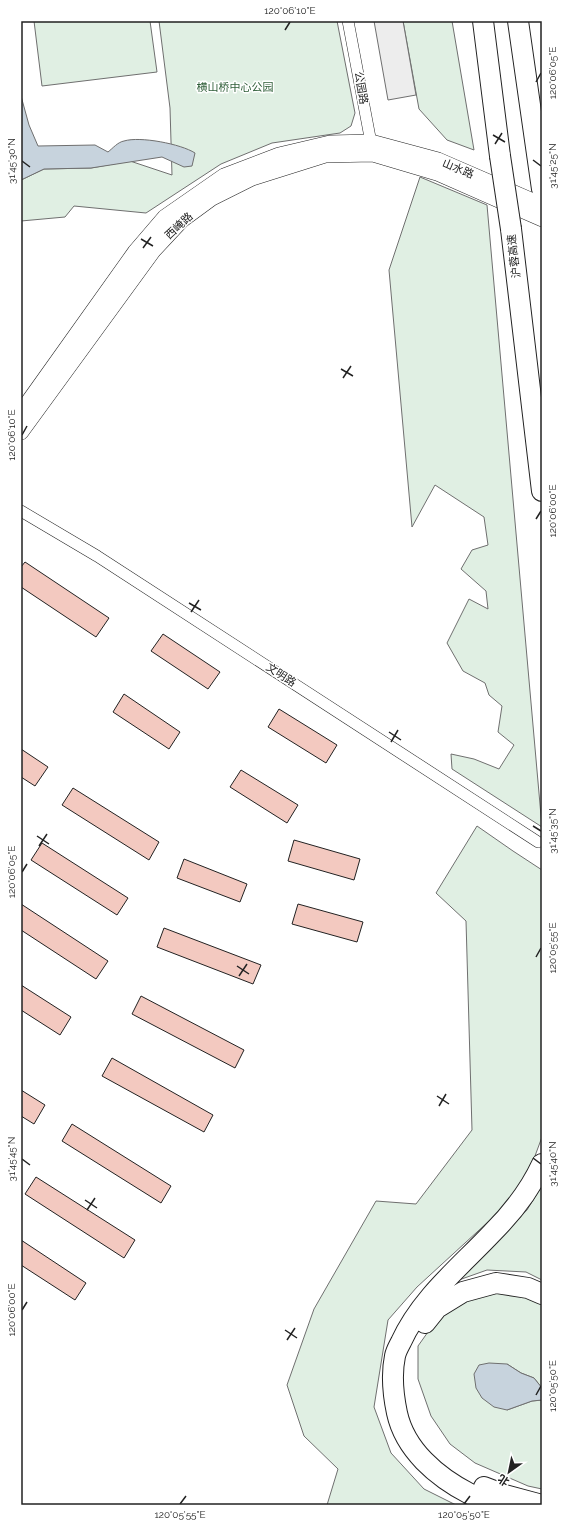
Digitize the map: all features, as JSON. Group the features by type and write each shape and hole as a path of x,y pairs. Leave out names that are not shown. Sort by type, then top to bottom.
{"highway":[{"name":"沪蓉高速","path":"483,21 511,229 542,491"},
{"path":"518,21 542,189"},
{"path":"498,1505 471,1495 442,1477 417,1454 400,1423 392,1388 395,1355 408,1327 429,1299 441,1284 493,1232 516,1206 537,1176 542,1164"},
{"path":"536,1504 504,1495 476,1484 449,1468 426,1447 411,1419 404,1387 406,1358 418,1333 437,1308 463,1292 496,1283 528,1288 542,1294"}],"street":[{"name":"公园路","path":"348,21 372,148"},
{"name":"西崦路","path":"21,412 136,252 165,217 224,176 279,155 330,142 372,148"},
{"name":"山水路","path":"372,148 438,160 542,205"},
{"name":"山水路","path":"372,148 437,173 542,219"},
{"name":"西崦路","path":"21,432 153,251 182,220 212,198 252,178 325,155 372,148"},
{"name":"文明路","path":"21,511 97,556 538,842"}],"green space":[{"path":"34,21 150,21 157,72 42,86"},
{"name":"横山桥中心公园","path":"159,21 337,21 355,113 351,126 340,133 272,143 221,164 146,213 74,206 65,217 21,221 21,180 44,169 91,168 130,161 172,175 170,108"},
{"path":"403,21 452,21 474,150 447,140 419,109"},
{"path":"420,177 487,205 542,827 452,769 451,754 474,759 499,769 514,745 498,732 502,706 489,695 485,683 463,671 447,643 469,599 488,609 486,591 461,569 472,550 488,545 484,517 435,485 412,527 389,270"},
{"path":"477,826 542,870 542,1137 532,1164 520,1187 501,1210 417,1287 388,1320 374,1407 391,1453 424,1489 456,1505 327,1505 338,1469 304,1436 287,1385 314,1309 376,1201 416,1204 472,1130 466,921 436,893"},
{"path":"542,1185 542,1280 526,1272 487,1270 456,1281 527,1210"},
{"path":"497,1291 531,1299 542,1304 542,1388 534,1378 521,1373 507,1364 507,1410 532,1401 542,1400 542,1489 528,1486 475,1463 450,1444 431,1416 418,1379 418,1346 440,1315 468,1298"}],"shaded area":[{"path":"374,21 403,21 416,95 388,100"},
{"path":"21,96 29,125 38,146 95,145 108,152 122,142 131,140 150,140 171,144 195,153 192,166 184,167 162,157 91,168 44,169 21,180"},
{"path":"489,1363 507,1364 521,1373 534,1378 542,1388 542,1400 532,1401 507,1410 494,1407 482,1398 476,1388 474,1374 479,1365"}],"building":[{"path":"25,562 109,618 96,637 21,587 21,567"},
{"path":"163,634 220,672 208,689 151,651"},
{"path":"124,694 180,732 169,749 113,712"},
{"path":"279,709 337,745 326,763 268,727"},
{"path":"21,749 48,767 35,786 21,777"},
{"path":"241,770 298,805 287,823 230,787"},
{"path":"73,788 159,842 149,860 62,805"},
{"path":"294,840 360,859 354,880 288,861"},
{"path":"42,843 128,898 117,915 31,860"},
{"path":"184,859 247,884 240,902 177,878"},
{"path":"21,904 108,961 96,979 21,930"},
{"path":"298,904 363,922 357,942 292,924"},
{"path":"164,928 261,965 253,984 157,947"},
{"path":"21,985 71,1017 60,1035 21,1010"},
{"path":"141,996 244,1050 235,1068 132,1014"},
{"path":"112,1058 213,1115 204,1132 102,1076"},
{"path":"21,1090 45,1105 34,1124 21,1116"},
{"path":"72,1124 171,1186 161,1203 62,1141"},
{"path":"36,1177 135,1240 124,1258 25,1194"},
{"path":"21,1240 86,1283 75,1300 21,1265"}]}
